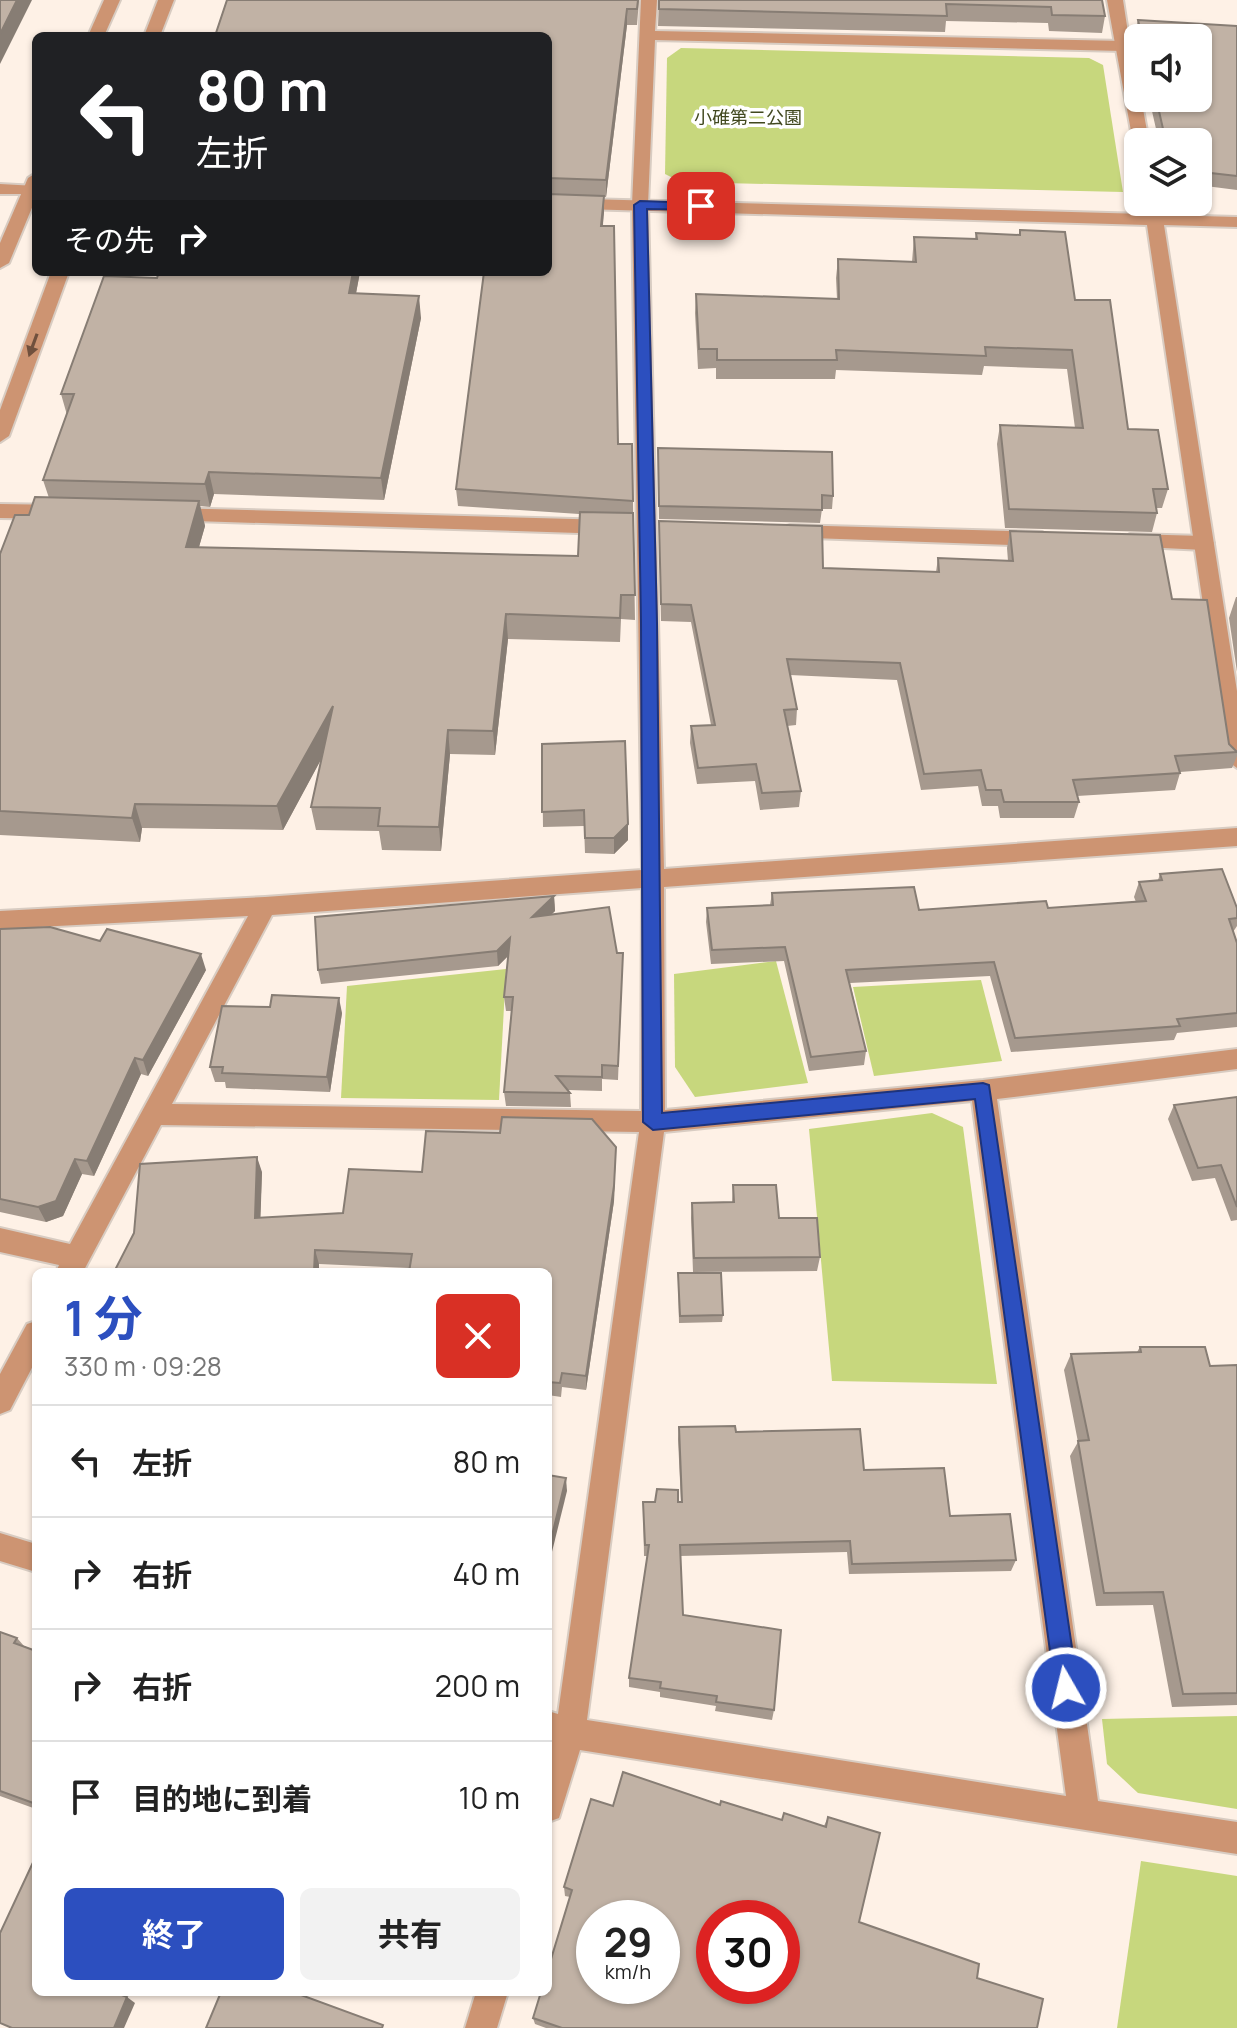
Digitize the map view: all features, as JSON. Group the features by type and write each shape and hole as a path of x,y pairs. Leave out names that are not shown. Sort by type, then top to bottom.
{"street":[{"path":"98,32 112,0"},
{"path":"154,32 166,0"},
{"path":"552,1779 653,1122 656,528 640,205 649,0"},
{"path":"1115,0 1138,128"},
{"path":"648,35 1123,46"},
{"path":"0,189 32,184"},
{"path":"0,263 32,186"},
{"path":"552,203 1124,211"},
{"path":"1154,216 1237,760"},
{"path":"1191,216 1237,222"},
{"path":"0,436 59,276"},
{"path":"0,511 79,513"},
{"path":"158,515 656,528"},
{"path":"775,532 1061,539"},
{"path":"1109,541 1204,543"},
{"path":"0,920 265,906 653,876 1237,837"},
{"path":"0,1240 73,1264 265,906"},
{"path":"154,1114 653,1122 983,1090 1237,1059"},
{"path":"983,1090 1084,1814"},
{"path":"0,1401 32,1341"},
{"path":"0,1547 32,1557"},
{"path":"559,1730 1237,1838"},
{"path":"481,2028 491,1996"}],"green space":[{"name":"小碓第二公園","path":"681,48 1089,58 1103,65 1123,192 681,182 665,174 667,58"},
{"path":"776,961 808,1083 695,1097 675,1067 674,974"},
{"path":"506,969 499,1100 341,1098 347,986"},
{"path":"981,980 1002,1061 874,1076 853,987"},
{"path":"932,1113 963,1127 997,1384 832,1381 809,1129"},
{"path":"1237,1716 1237,1809 1138,1793 1107,1764 1102,1719"},
{"path":"1141,1861 1237,1876 1237,2028 1117,2028"}],"building":[{"path":"0,0 17,0 0,34"},
{"path":"227,0 638,0 637,9 627,9 606,180 552,178 552,32 216,32"},
{"path":"659,0 1102,0 1105,16 1052,15 1051,7 946,4 947,16 659,9"},
{"path":"1138,20 1204,24 1139,24"},
{"path":"1212,24 1237,26 1237,176 1212,173 1212,128 1163,128 1159,112 1212,112"},
{"path":"552,194 604,196 601,226 614,226 618,444 632,444 633,501 456,489 483,276 552,276"},
{"path":"1020,230 1065,232 1075,300 1110,300 1128,429 1158,430 1168,489 1153,489 1157,513 1009,509 1000,425 1083,428 1072,350 985,347 986,356 836,350 837,360 717,360 717,349 699,349 696,294 839,299 838,259 916,262 914,237 977,239 976,233 1020,235"},
{"path":"104,276 352,276 349,293 419,296 381,478 209,472 205,484 43,480 74,394 61,394"},
{"path":"658,448 832,452 833,496 822,495 822,510 659,506"},
{"path":"35,497 199,501 186,547 578,556 580,512 633,513 635,595 621,595 620,618 506,614 493,731 448,730 439,827 378,826 380,808 311,807 333,706 277,806 135,804 132,818 0,811 0,554 15,515 29,515"},
{"path":"659,521 822,526 823,568 939,572 938,558 1013,561 1010,531 1160,535 1172,599 1207,600 1229,744 1237,752 1175,756 1180,773 1073,780 1079,802 1004,802 1001,790 986,790 981,770 924,774 900,663 787,659 797,709 784,710 801,791 762,793 756,764 698,768 691,726 715,725 691,605 661,604"},
{"path":"625,741 628,824 614,838 585,838 584,810 542,812 542,744"},
{"path":"1222,869 1237,908 1237,918 1229,919 1237,943 1237,1013 1177,1019 1180,1026 1015,1038 994,962 846,970 866,1051 811,1057 785,947 712,950 707,908 773,905 772,893 914,887 919,910 1046,901 1048,908 1146,901 1139,882 1162,880 1160,874"},
{"path":"554,896 532,917 609,907 617,953 623,953 618,1066 602,1065 602,1077 556,1076 570,1093 504,1092 513,997 504,997 510,938 497,951 318,970 315,917"},
{"path":"50,927 100,941 107,929 201,954 143,1060 135,1058 87,1161 75,1159 56,1201 38,1207 0,1199 0,929"},
{"path":"272,995 339,998 327,1077 222,1073 223,1067 210,1067 222,1006 270,1007"},
{"path":"1237,1097 1237,1207 1221,1165 1198,1168 1174,1105"},
{"path":"502,1117 592,1119 616,1147 614,1186 586,1376 562,1373 560,1383 552,1382 552,1268 410,1268 412,1254 315,1250 314,1268 116,1268 134,1233 140,1164 257,1157 255,1218 343,1213 349,1169 422,1172 426,1131 500,1133"},
{"path":"733,1185 776,1185 779,1218 817,1218 820,1257 694,1258 692,1203 734,1202"},
{"path":"678,1273 721,1273 723,1315 680,1316"},
{"path":"1140,1347 1205,1347 1210,1366 1237,1365 1237,1693 1183,1694 1163,1592 1104,1593 1078,1441 1089,1440 1071,1354 1141,1352"},
{"path":"735,1426 736,1432 860,1429 864,1470 944,1468 950,1516 1010,1514 1016,1560 852,1564 850,1541 680,1545 683,1615 781,1630 774,1710 716,1702 717,1696 660,1688 661,1682 629,1678 649,1545 645,1545 643,1502 655,1502 657,1489 678,1490 678,1502 682,1502 679,1427"},
{"path":"552,1476 566,1478 552,1536"},
{"path":"0,1632 17,1638 14,1643 32,1650 32,1803 0,1791"},
{"path":"623,1772 720,1805 721,1801 782,1820 784,1813 826,1827 828,1817 880,1833 859,1922 979,1964 977,1978 1043,1999 1037,2028 562,2028 533,2018 540,1996 552,1996 552,1956 572,1890 564,1887 591,1799 613,1806"},
{"path":"32,1865 32,1996 127,1997 114,2028 12,2028 0,2023 0,1933"},
{"path":"219,1996 304,1996 383,2025 382,2028 206,2028"}],"route":[{"path":"701,206 640,205 653,876 653,1122 983,1090 1066,1688"}]}
